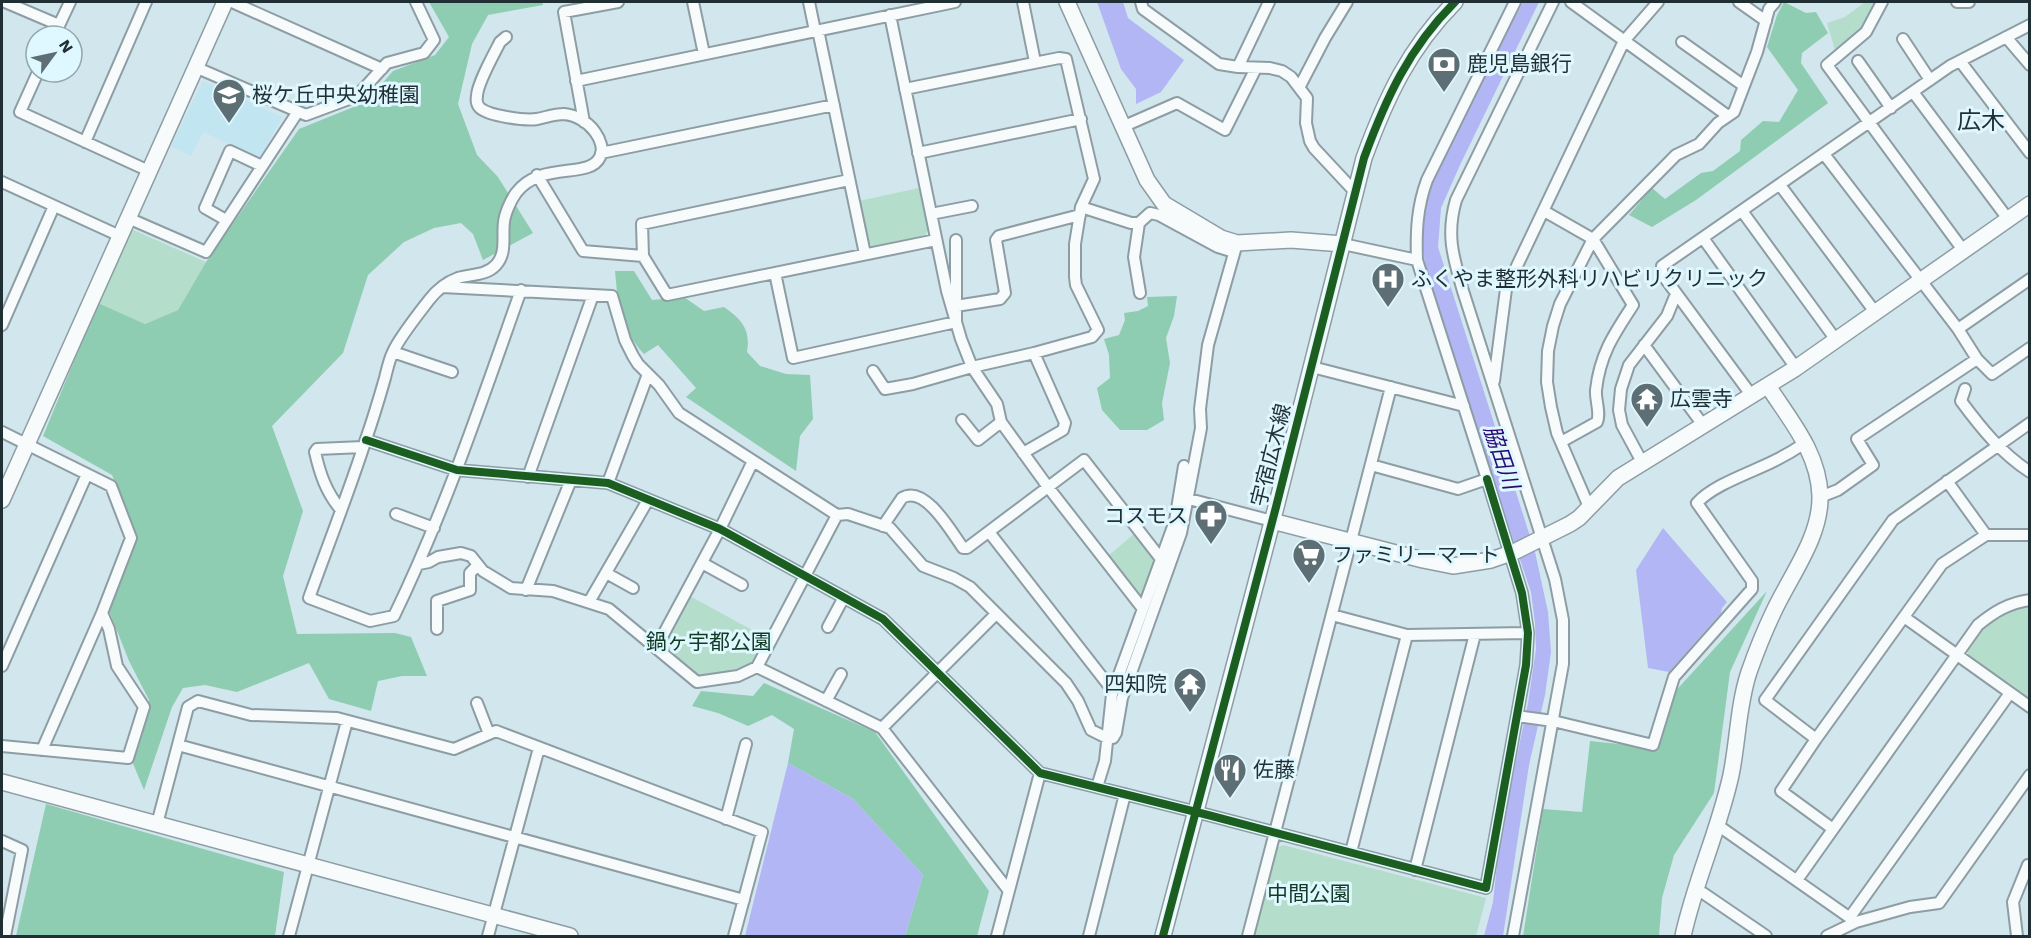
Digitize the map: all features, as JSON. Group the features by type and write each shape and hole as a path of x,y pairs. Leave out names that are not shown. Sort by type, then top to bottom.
{"street":[{"path":"5,2 57,24"},
{"path":"59,24 70,2"},
{"path":"85,142 146,2"},
{"path":"2,500 225,2"},
{"path":"232,2 382,69"},
{"path":"195,67 306,115 357,96 387,63 424,53 434,40 416,2"},
{"path":"584,122 564,12 615,2"},
{"path":"693,2 704,54"},
{"path":"809,2 834,105 865,254"},
{"path":"576,81 817,31 924,5 955,2"},
{"path":"1023,2 1035,63"},
{"path":"1067,2 1122,127 1158,199 1190,221 1236,247"},
{"path":"1141,2 1143,9 1219,64 1270,68 1291,76 1307,98 1306,123 1314,148 1356,193"},
{"path":"1238,67 1269,2"},
{"path":"1300,86 1347,2"},
{"name":"宇宿広木線","path":"1163,936 1312,367 1364,158 1404,66 1420,42 1455,2"},
{"path":"341,510 332,499 320,476 315,452 317,449 365,444 457,470 608,483 720,530 883,619 1040,773 1196,811 1486,888 1520,716 1528,633 1512,552 1417,260 1416,228 1426,180 1515,2"},
{"path":"1513,936 1550,721 1563,664 1563,621 1561,602 1451,252 1452,214 1456,200 1553,2"},
{"path":"1571,2 1728,116"},
{"path":"1494,385 1506,290 1624,41 1658,2"},
{"path":"1739,2 1766,21"},
{"path":"1589,507 1561,442 1547,382 1548,351 1560,304 1593,239 1676,155 1699,144 1718,123 1734,112 1757,52 1769,9 1775,2"},
{"path":"1882,2 1866,32 1827,65 1963,250"},
{"path":"1958,2 1970,2"},
{"path":"890,15 947,291 972,367 998,404 1000,422 1143,609"},
{"path":"1752,396 1662,274 1662,266 1930,80 1960,61 2030,25"},
{"path":"506,37 500,42 477,93 477,104 482,110 495,115 530,119 567,114 592,128 602,148 601,153 598,160 589,168 577,171 556,171 537,176 521,187 512,199 504,222 501,258 495,266 487,272 456,278 442,287 429,299 393,352 365,444 309,598 370,621 394,616 419,564 457,470 521,290"},
{"path":"2006,37 2030,66"},
{"path":"1903,39 1930,80"},
{"path":"1682,42 1744,86"},
{"path":"873,372 885,389 913,384 1092,337 1098,330 1076,285 1076,244 1080,211 1094,179 1066,59 1059,58 905,89"},
{"path":"1858,61 1891,108"},
{"path":"1960,61 2030,153"},
{"path":"1122,127 1177,103 1225,130 1256,68"},
{"path":"33,84 20,112 149,171"},
{"path":"1912,93 2008,219"},
{"path":"601,153 834,105"},
{"path":"128,218 206,252 297,113"},
{"path":"918,153 1081,120"},
{"path":"226,220 205,208 230,151 262,166"},
{"path":"1824,154 1958,329 1977,360 1992,374 2030,348"},
{"path":"537,176 583,251 643,256"},
{"path":"849,180 642,224 643,256 667,295 936,240"},
{"path":"2,182 120,236"},
{"path":"1780,185 1875,312"},
{"path":"1189,498 1423,560 1453,566 1491,560 1570,524 1608,487 1642,462 1796,368 2030,204"},
{"path":"2,325 54,206"},
{"path":"931,214 972,206"},
{"path":"956,306 1000,299 1005,293 996,240 999,236 1080,211 1140,223"},
{"path":"1544,211 1593,239 1633,305 1609,341 1602,359 1595,395 1599,419 1561,442"},
{"path":"1742,211 1836,340"},
{"path":"1140,293 1134,257 1140,223 1150,213 1160,215 1218,247 1291,240 1343,244 1417,260"},
{"path":"1703,238 1796,368"},
{"path":"956,240 956,322"},
{"path":"442,287 612,296 625,340 638,364 659,385 679,413 837,515 848,514 890,528 923,566 970,587 1066,683 1078,701 1091,730 1107,738 1113,738 1116,733 1122,698 1181,533 1201,428 1200,409 1208,345 1236,247"},
{"path":"775,273 793,358 956,322"},
{"path":"1958,329 2030,279"},
{"path":"1642,462 1622,425 1619,410 1621,389 1625,373 1668,315 1676,294"},
{"path":"528,477 593,295"},
{"path":"1644,345 1703,425"},
{"path":"393,352 452,372"},
{"path":"1023,453 1063,430 1065,423 1034,353"},
{"path":"1820,497 1838,490 1873,465 1857,439 1977,360"},
{"path":"1312,367 1464,406"},
{"path":"608,483 648,374"},
{"path":"1683,936 1694,890 1731,774 1744,689 1749,672 1772,614 1806,549 1816,524 1820,497 1817,470 1805,443 1768,386"},
{"path":"1248,936 1391,387"},
{"path":"1965,389 1961,401 1998,446 2012,460 2030,472"},
{"path":"962,420 978,440 1000,422"},
{"path":"1815,739 1765,700 1893,520 2030,423"},
{"path":"2,432 111,486 131,538 102,613 42,750"},
{"path":"1520,716 1653,745 1674,677 1752,589 1752,581 1697,503 1723,485 1778,460 1805,443"},
{"path":"656,648 720,530 753,460"},
{"path":"883,526 902,498 915,496 929,502 963,548 967,548 1084,460 1161,559"},
{"path":"1371,465 1458,489 1487,479"},
{"path":"1098,787 1105,761 1113,691 1175,521 1184,466"},
{"path":"2,666 87,474"},
{"path":"526,590 570,480"},
{"path":"1947,481 1986,535"},
{"path":"589,602 648,500"},
{"path":"396,514 434,528"},
{"path":"419,564 438,557 461,553 471,556 483,571 511,588 553,591 609,609 697,681 738,676 757,667 837,515"},
{"path":"989,532 1113,691"},
{"path":"1833,829 1781,791 1815,739 1942,564 1986,535 2030,535"},
{"path":"702,563 742,585"},
{"path":"437,629 437,601 470,590 470,573 478,565"},
{"path":"606,573 633,588"},
{"path":"828,627 844,597"},
{"path":"1797,880 1978,625 2014,602 2030,600"},
{"path":"2,746 128,758 144,707 117,666 109,629 102,613"},
{"path":"882,728 996,614"},
{"path":"1332,615 1407,636 1528,633"},
{"path":"1904,617 2030,706"},
{"path":"1414,870 1475,634"},
{"path":"1351,852 1407,636"},
{"path":"757,667 882,728 1009,891"},
{"path":"826,701 841,674"},
{"path":"1853,919 2010,693"},
{"path":"157,825 188,707 198,702 251,715 337,718 454,749 496,731 762,832 734,936"},
{"path":"477,703 489,734"},
{"path":"289,936 347,721"},
{"path":"726,819 746,744"},
{"path":"178,745 744,900"},
{"path":"488,936 539,748"},
{"path":"997,936 1040,773"},
{"path":"1827,936 1853,919 1939,903 2030,775"},
{"path":"2,782 570,936"},
{"path":"1089,936 1125,794"},
{"path":"1716,824 1853,919"},
{"path":"2,841 22,850 5,936"},
{"path":"2017,936 2013,902 2029,863"},
{"path":"1694,890 1703,893 1766,936"}],"shaded area":[{"name":"桜ケ丘中央幼稚園","path":"203,81 282,117 260,157 203,132 191,156 171,146"}],"green space":[{"path":"429,2 542,2 543,5 488,15 472,44 458,104 477,155 498,177 533,233 483,260 473,234 461,223 434,228 404,242 368,275 343,353 272,426 303,511 283,576 297,634 395,633 411,637 427,676 402,676 378,681 371,711 329,699 309,663 237,692 205,685 183,688 172,707 144,790 132,761 149,700 129,661 108,608 137,537 112,475 43,436 98,303 145,324 178,310 206,262 299,129 366,102 393,71 435,55 449,37"},
{"path":"1784,2 1806,13 1816,12 1828,33 1802,53 1801,63 1828,103 1696,200 1652,227 1629,215 1652,188 1665,199 1701,173 1713,171 1740,151 1741,140 1763,121 1779,122 1798,90 1767,47 1777,15"},
{"path":"1865,2 1875,2 1864,28 1835,50 1827,23 1845,17"},
{"path":"919,188 928,230 925,235 873,247 868,243 859,201"},
{"path":"131,229 206,262 178,310 145,324 98,303"},
{"path":"615,271 634,271 652,300 684,297 704,311 724,307 740,320 746,331 747,352 760,366 786,374 810,375 813,419 800,436 796,471 686,397 696,388 658,345 644,354 625,325 619,305"},
{"path":"1177,296 1174,316 1166,338 1170,363 1162,403 1164,420 1147,430 1120,430 1102,410 1097,388 1110,378 1109,355 1104,339 1119,335 1125,320 1124,313 1138,311 1148,306 1147,297"},
{"path":"1134,534 1154,556 1155,562 1143,594 1139,596 1108,556"},
{"path":"1767,591 1730,672 1714,793 1674,855 1662,898 1659,936 1523,936 1543,809 1582,812 1590,741 1647,747 1670,697"},
{"name":"鍋ヶ宇都公園","path":"688,595 765,637 752,662 737,671 699,675 666,649 664,642"},
{"path":"2029,605 2029,699 1969,656 1967,650 1992,620 2007,611"},
{"path":"764,683 875,732 989,891 977,936 905,936 923,875 853,799 788,763 794,729 772,715 748,726 718,713 692,706 701,691 753,696"},
{"path":"46,804 284,872 275,936 16,936"},
{"name":"中間公園","path":"1283,845 1486,898 1476,936 1255,936 1277,848"}],"water":[{"path":"1097,2 1123,2 1128,18 1184,60 1161,92 1136,104 1136,89 1121,69"},
{"name":"脇田川","path":"1523,2 1539,2 1441,208 1438,247 1535,552 1548,612 1551,652 1545,695 1529,765 1503,936 1484,936 1493,902 1500,837 1528,703 1536,649 1535,623 1531,592 1476,431 1427,275 1419,226 1425,198 1483,77"},
{"path":"1663,528 1727,602 1721,613 1669,672 1648,668 1636,570"},
{"path":"788,763 853,799 923,875 905,936 745,936"}],"cycle path":[{"path":"1163,936 1276,507 1364,158 1400,75 1424,37 1455,2"},
{"path":"366,440 457,470 608,483 720,529 883,619 1040,773 1486,888 1526,665 1528,633 1522,593 1487,479"}],"place":[{"name":"鹿児島銀行","path":"1444,93"},
{"name":"桜ケ丘中央幼稚園","path":"229,124"},
{"name":"ふくやま整形外科リハビリクリニック","path":"1388,308"},
{"name":"広雲寺","path":"1647,428"},
{"name":"コスモス","path":"1211,545"},
{"name":"ファミリーマート","path":"1309,584"},
{"name":"四知院","path":"1190,713"},
{"name":"佐藤","path":"1230,799"}],"district":[{"name":"広木","path":"1981,121"}]}
